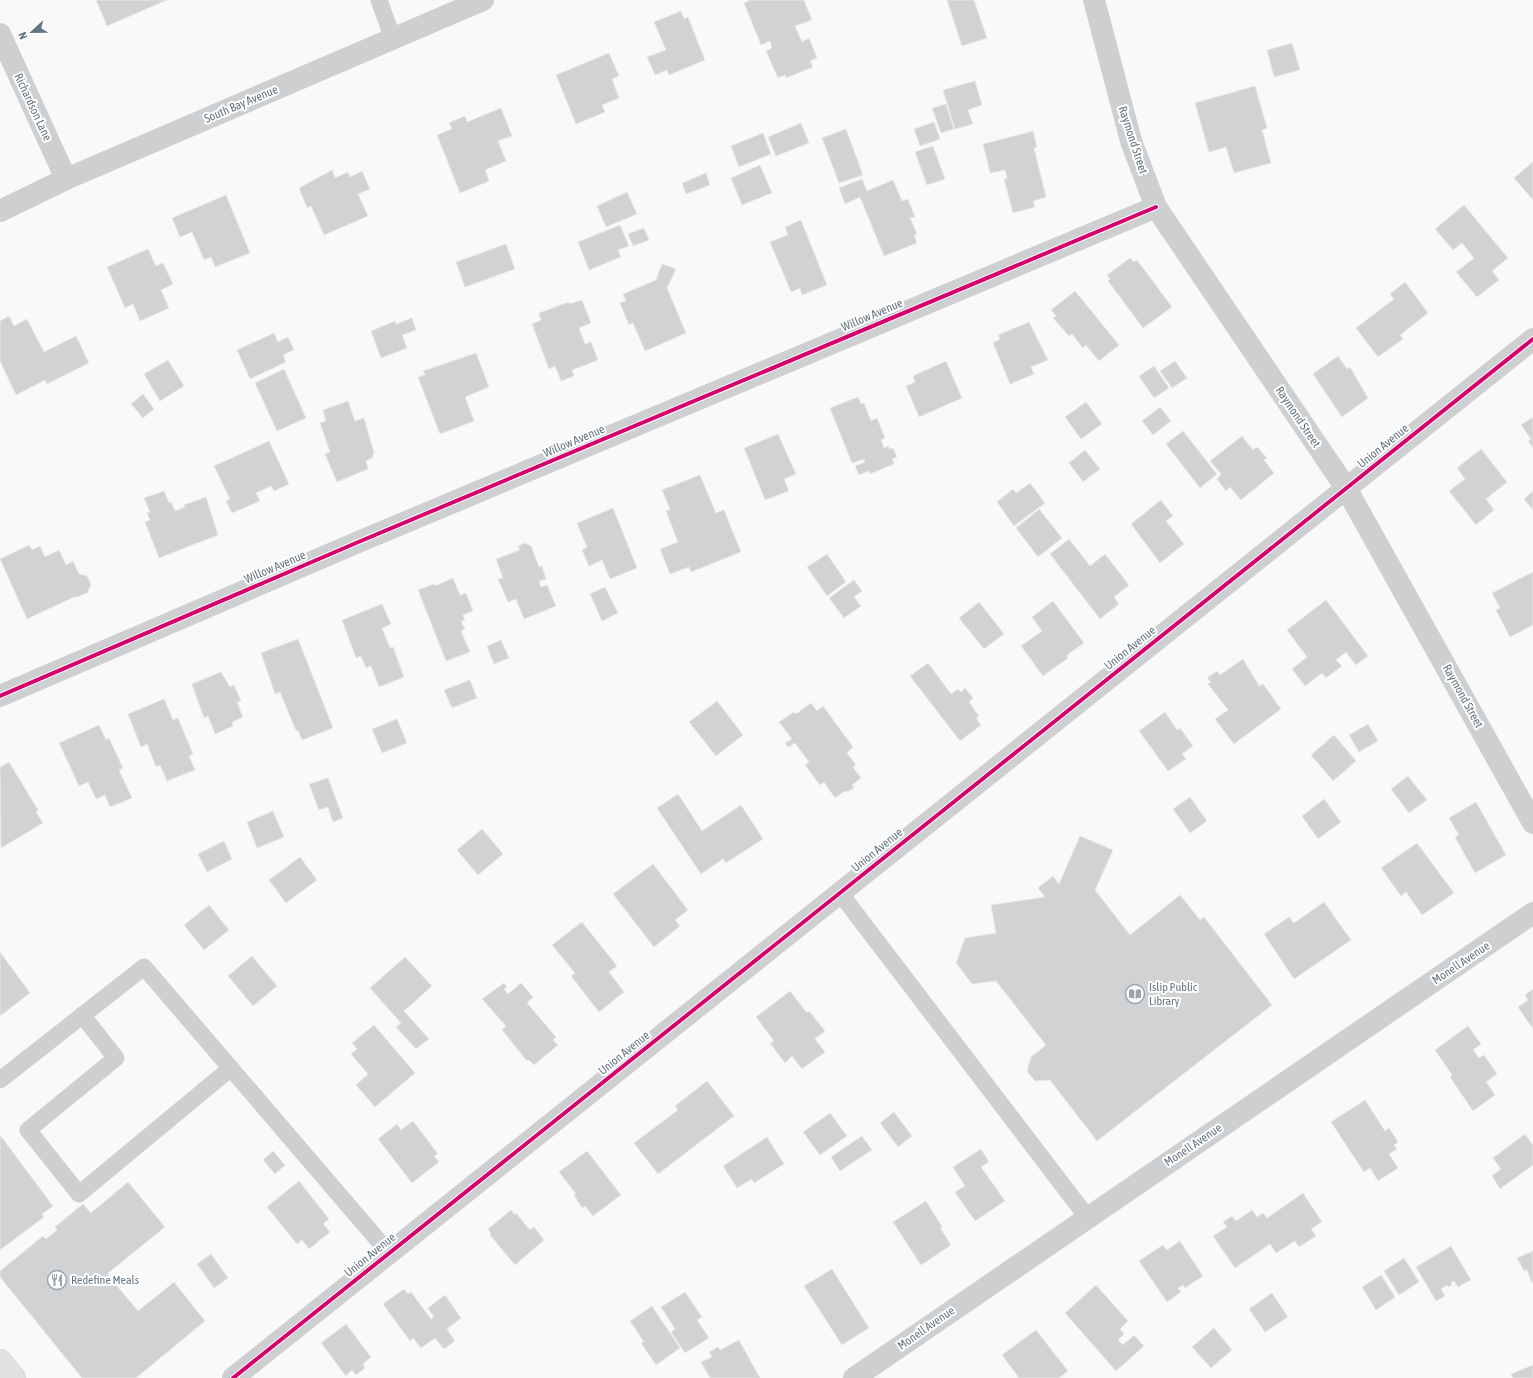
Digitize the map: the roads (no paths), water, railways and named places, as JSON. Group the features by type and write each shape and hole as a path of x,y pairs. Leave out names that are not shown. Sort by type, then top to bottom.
{"main road":[{"path":"0,1361 14,1378"}],"street":[{"name":"South Bay Avenue","path":"0,211 66,179 483,0"},
{"name":"Raymond Street","path":"1094,0 1132,141 1156,207 1346,488 1533,823"},
{"name":"Richardson Lane","path":"0,34 66,179"},
{"name":"Willow Avenue","path":"0,696 356,543 1156,207"},
{"name":"Union Avenue","path":"233,1378 1533,339"},
{"name":"Monell Avenue","path":"854,1378 1533,913"}],"lane":[{"path":"379,0 393,39"},
{"path":"840,893 1087,1217"},
{"path":"0,1080 144,966 389,1253"},
{"path":"82,1016 116,1058 28,1130 79,1194 231,1068"}],"place":[{"name":"Islip Public Library","path":"1135,994"},
{"name":"Redefine Meals","path":"57,1280"}]}
